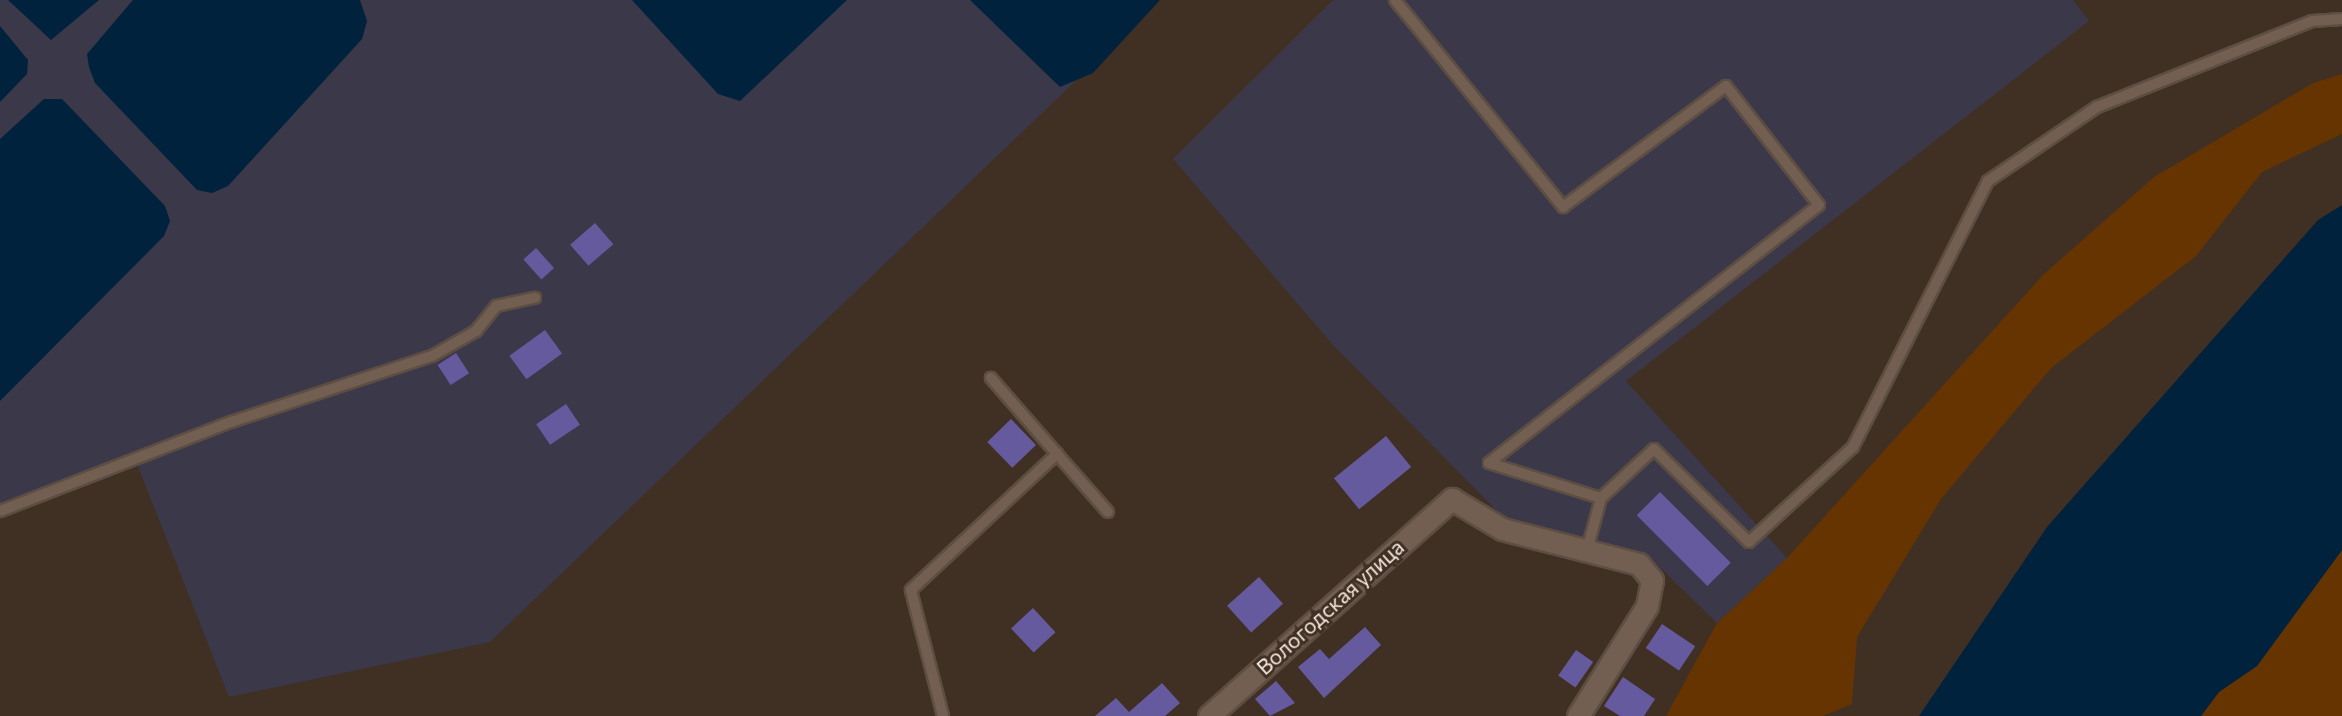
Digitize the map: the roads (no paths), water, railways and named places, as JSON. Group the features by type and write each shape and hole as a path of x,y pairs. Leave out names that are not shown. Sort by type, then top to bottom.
{"street":[{"name":"Вологодская улица","path":"1209,716 1452,499 1502,529 1587,550"},
{"path":"1578,716 1647,606 1652,580 1639,564 1587,550"}],"lane":[{"path":"1395,0 1563,207 1726,86 1819,205 1489,463 1601,498"},
{"path":"1587,550 1601,498 1654,449 1749,542 1853,447 1989,181 2097,107 2312,21 2342,19"},
{"path":"0,511 231,422 432,356 476,331 496,306 535,298"},
{"path":"991,378 1108,512"},
{"path":"943,716 911,590 1057,454"}],"water":[{"path":"8,0 99,0 51,40"},
{"path":"133,0 360,0 367,21 362,39 228,186 212,193 197,190 95,83 87,54"},
{"path":"632,0 847,0 740,101 718,94"},
{"path":"970,0 1160,0 1093,73 1060,87"},
{"path":"0,26 28,60 27,74 0,102"},
{"path":"44,99 62,99 165,206 170,221 164,236 0,401 0,139"},
{"path":"2342,205 2342,550 2257,666 2219,692 2201,716 1919,716 2047,527 2318,220"}]}
